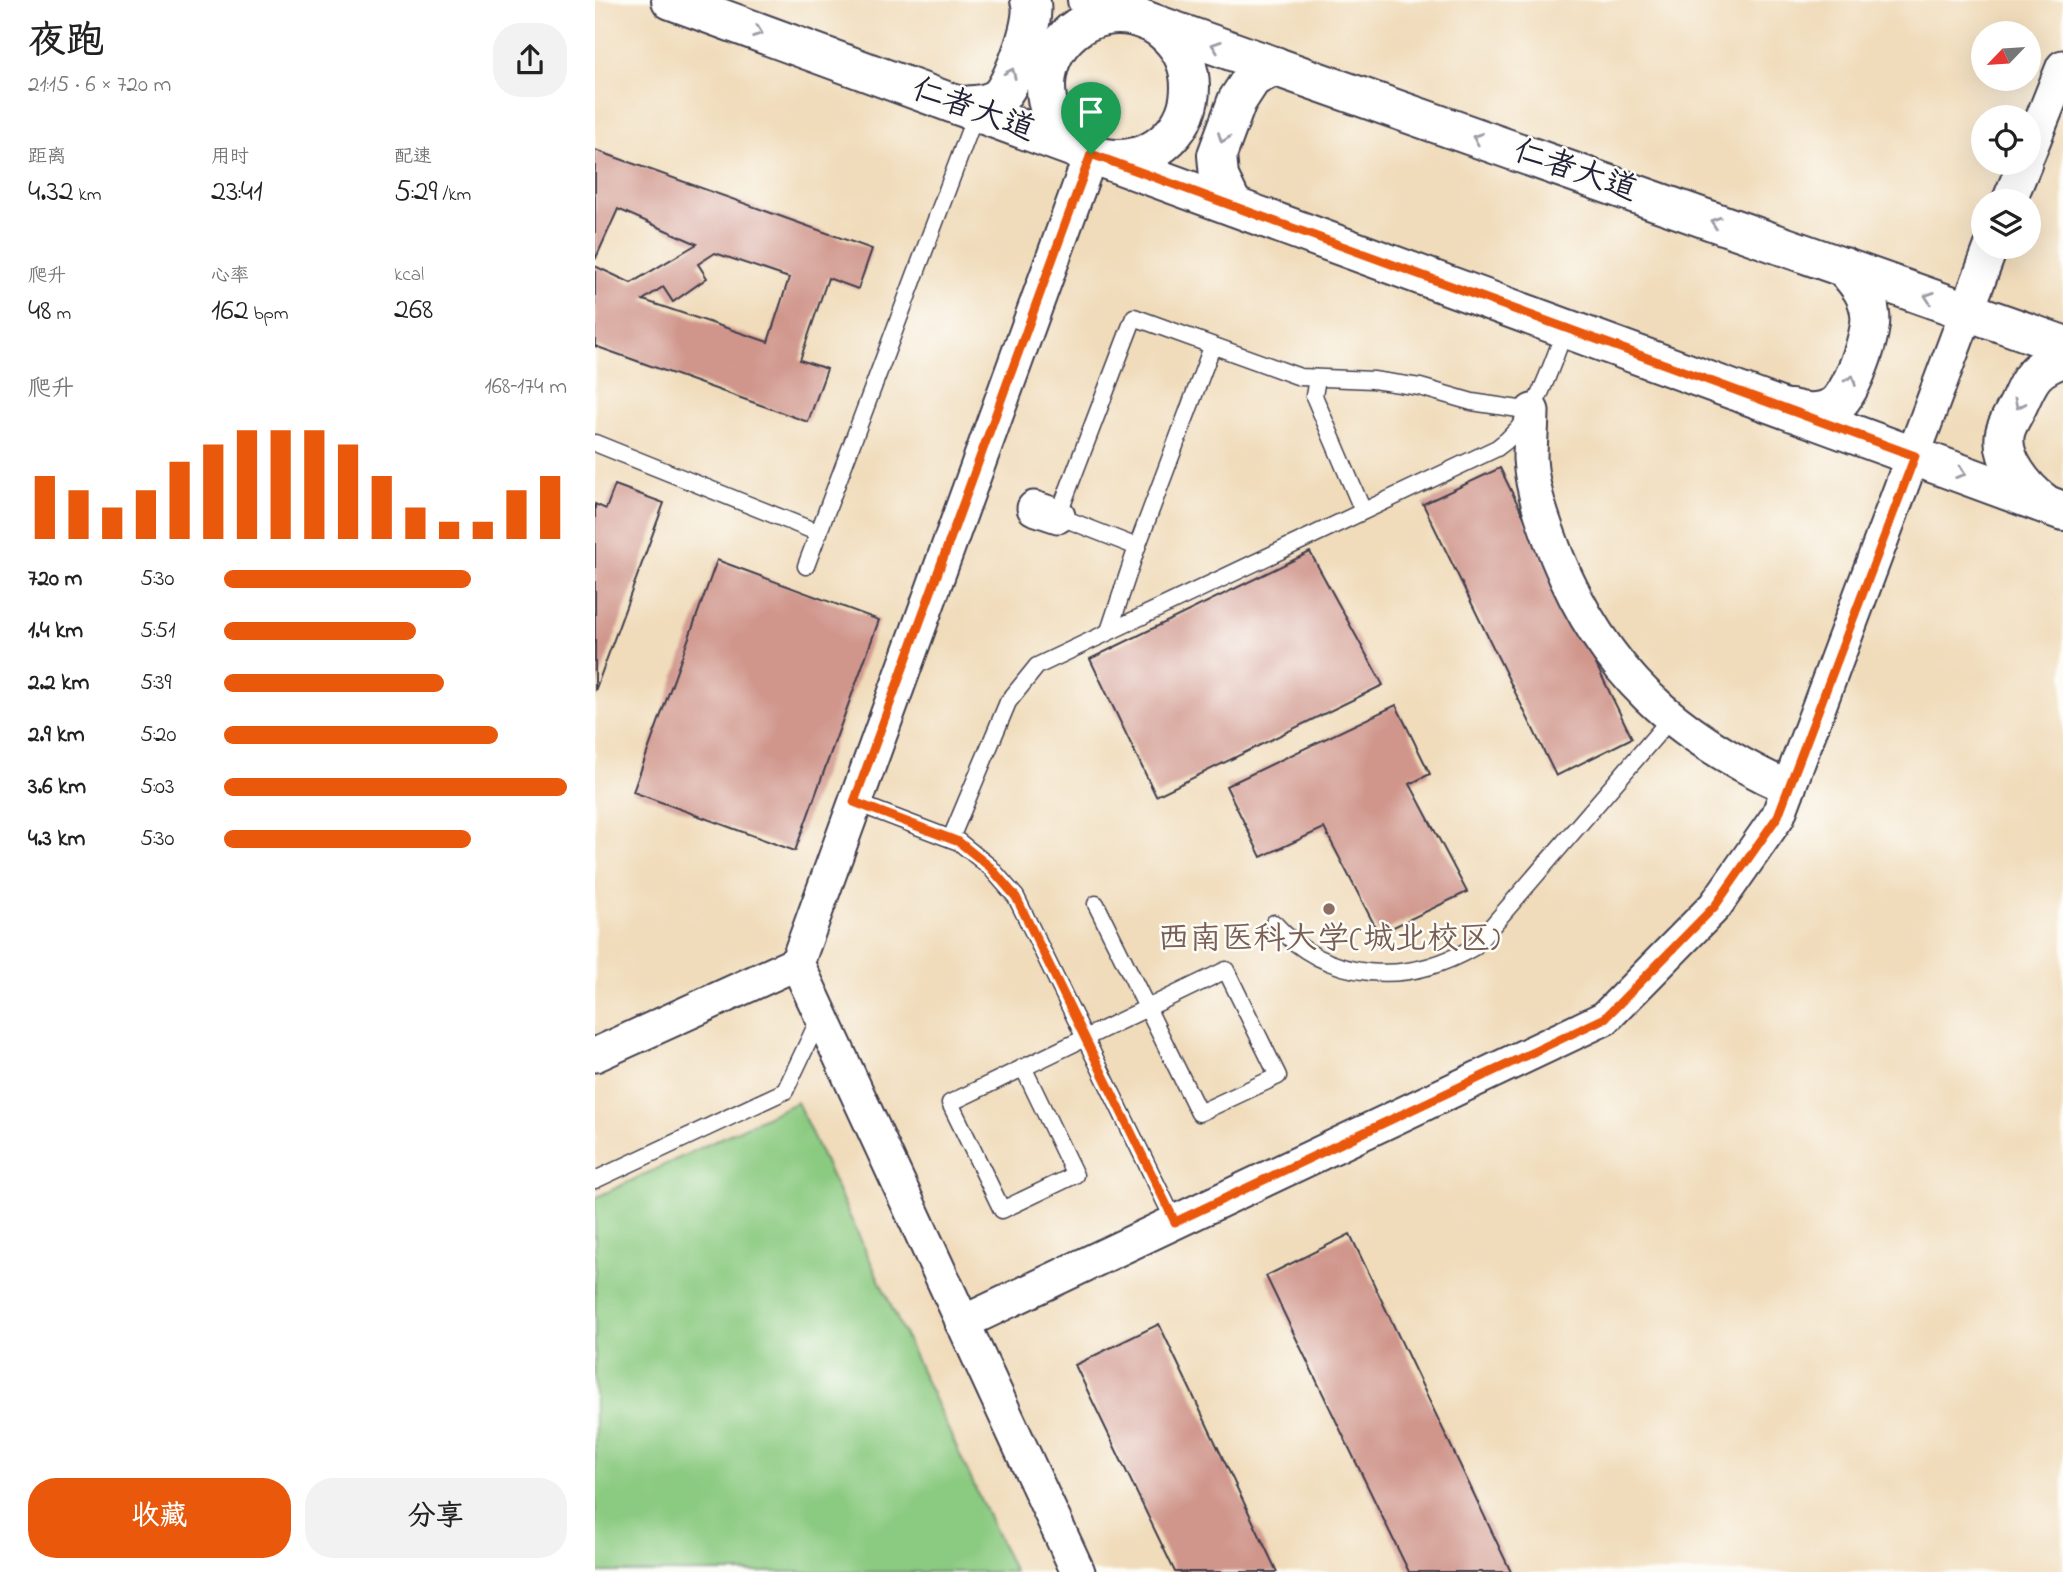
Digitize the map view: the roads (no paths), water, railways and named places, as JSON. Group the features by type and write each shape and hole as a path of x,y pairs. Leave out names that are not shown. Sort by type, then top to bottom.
{"street":[{"name":"仁者大道","path":"671,0 2055,508"},
{"path":"968,109 987,104 1002,95 1031,30 1030,0"},
{"name":"仁者大道","path":"1087,0 2063,345"},
{"path":"1115,15 1150,22 1174,42 1188,71 1189,94 1184,117 1174,133 1145,154 1127,159 1091,154 1062,133 1053,118 1046,83 1052,57 1067,35 1097,17 1115,15"},
{"path":"1233,206 1219,177 1217,155 1237,102 1252,78 1275,66"},
{"path":"2041,122 2063,67"},
{"path":"1078,1572 797,963 1091,154"},
{"path":"962,1323 1605,1018 1715,906 1778,816 1915,456 1986,259"},
{"path":"1776,405 1819,412 1836,406 1849,389 1871,328 1864,289 1845,267"},
{"path":"2055,508 2031,494 2017,474 2007,454 2005,434 2029,382 2041,366 2063,358"},
{"path":"1532,411 1530,460 1536,494 1567,582 1586,620 1616,665 1671,718 1740,765 1789,788"},
{"path":"595,1055 797,963"}],"lane":[{"path":"806,566 968,109"},
{"path":"1137,547 1046,512 1134,317 1300,377 1420,387 1472,402 1532,411"},
{"path":"951,838 1008,702 1037,666 1497,448 1517,434 1532,411 1566,328"},
{"path":"1109,631 1137,547 1212,347"},
{"path":"1317,378 1314,396 1363,511"},
{"path":"595,443 819,533"},
{"path":"1274,923 1292,943 1357,972 1384,974 1451,961 1475,947 1671,718"},
{"path":"854,802 951,838 990,867 1016,897 1175,1222"},
{"path":"1023,1067 1075,1175 1002,1210 950,1103 1023,1067 1145,1009 1226,970 1278,1076 1199,1113 1145,1009 1097,904"},
{"path":"595,1180 785,1091 821,1014"}],"place":[{"name":"西南医科大学(城北校区)","path":"1329,909"}]}
